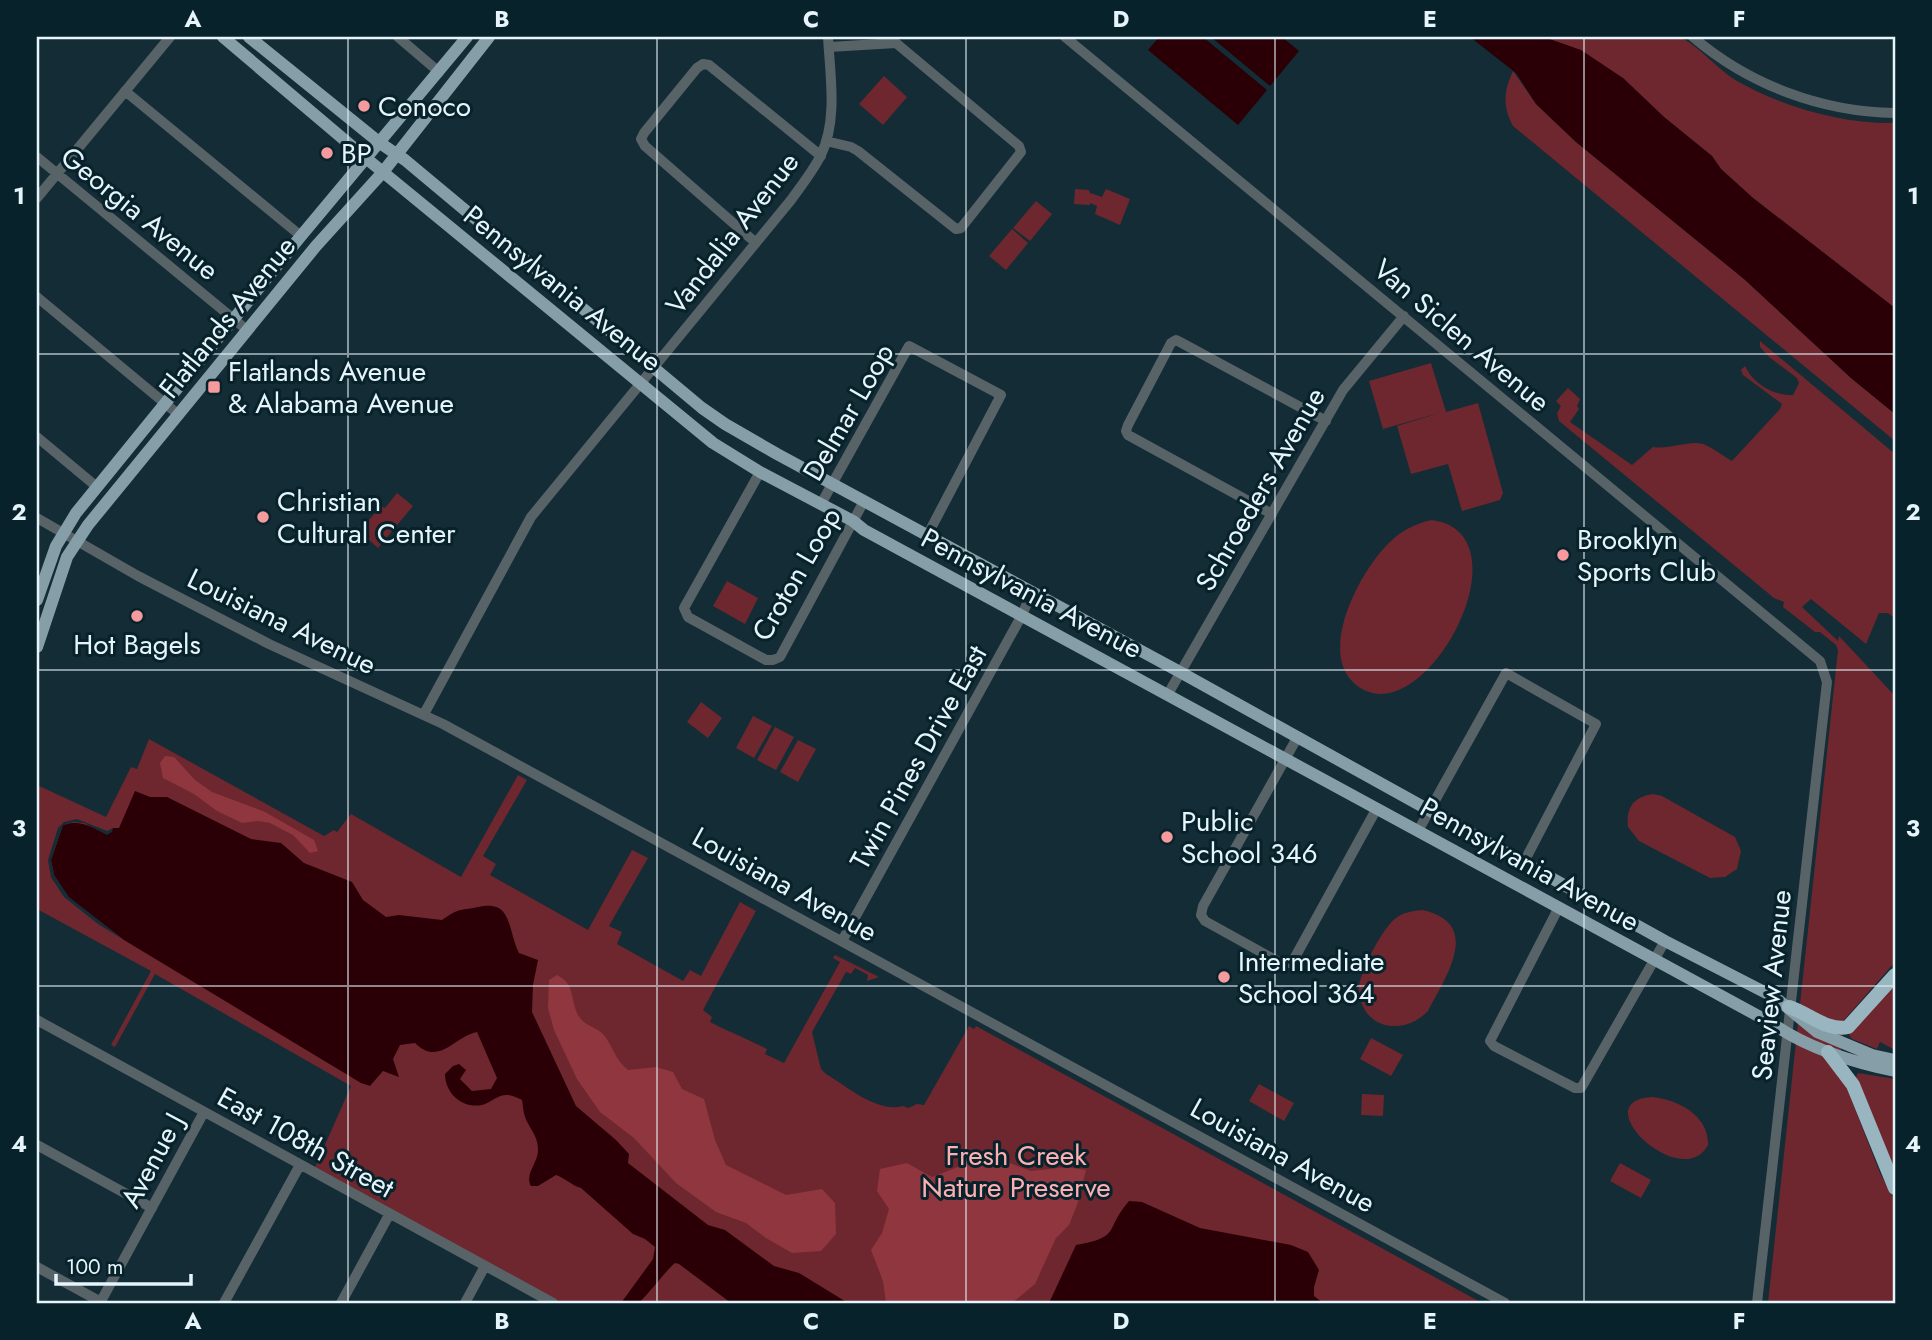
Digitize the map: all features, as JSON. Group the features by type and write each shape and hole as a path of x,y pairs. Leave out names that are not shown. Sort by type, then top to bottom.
{"highway":[{"path":"1789,1007 1829,1026 1839,1029 1848,1027 1895,975"},
{"path":"1828,1052 1853,1085 1895,1188"}],"main road":[{"name":"Pennsylvania Avenue","path":"223,37 713,443 760,472 853,521 864,530 1559,907 1788,1035 1828,1052 1895,1071"},
{"name":"Pennsylvania Avenue","path":"249,37 397,154 654,369 724,424 1789,1007 1817,1032 1872,1055 1895,1060"},
{"name":"Flatlands Avenue","path":"37,600 56,546 76,513 467,37"},
{"name":"Flatlands Avenue","path":"37,647 67,557 88,524 316,246 383,172 489,37"}],"street":[{"path":"37,198 170,37"},
{"path":"398,37 439,72"},
{"name":"Van Siclen Avenue","path":"1065,37 1820,661 1825,672"},
{"path":"1693,37 1738,69 1790,93 1840,108 1895,113"},
{"path":"826,141 858,151 956,229 961,228 1021,152 1019,146 896,43 828,42"},
{"name":"Vandalia Avenue","path":"424,714 531,517 791,200 821,156 831,104 828,42"},
{"path":"756,243 645,146 641,139 644,133 703,64 709,65 821,156"},
{"path":"125,91 301,236"},
{"name":"Georgia Avenue","path":"37,157 247,330"},
{"path":"37,297 179,415"},
{"name":"Schroeders Avenue","path":"1168,694 1343,390 1404,316"},
{"path":"1272,514 1128,435 1128,425 1171,343 1176,340 1180,342 1326,421"},
{"name":"Delmar Loop","path":"821,504 909,346 1001,395 928,534"},
{"path":"37,437 97,488"},
{"name":"Croton Loop","path":"760,472 684,608 688,617 766,660 780,657 864,501"},
{"name":"Louisiana Avenue","path":"37,518 138,576 265,642 424,714 1505,1303"},
{"name":"Twin Pines Drive East","path":"842,941 1022,615 1031,594"},
{"name":"Seaview Avenue","path":"1757,1303 1789,1007 1802,916 1827,682 1825,672"},
{"path":"1418,831 1506,673 1597,724 1524,862"},
{"path":"1297,738 1203,906 1202,915 1205,921 1279,962 1288,963 1294,959 1377,808"},
{"path":"1559,907 1490,1041 1494,1046 1574,1088 1581,1088 1665,941"},
{"name":"East 108th Street","path":"37,1020 553,1303"},
{"name":"Avenue J","path":"100,1302 204,1112"},
{"path":"37,1145 152,1208"},
{"path":"224,1303 300,1165"},
{"path":"341,1303 389,1215"},
{"path":"465,1303 485,1266"},
{"path":"37,1267 100,1302"}],"green space":[{"path":"1640,35 1682,38 1737,81 1774,99 1813,112 1854,121 1895,123 1895,308 1753,198 1721,169 1712,156 1664,117 1623,78 1544,37"},
{"path":"1513,71 1536,104 1576,142 1744,279 1851,378 1895,414 1895,441 1513,126 1507,111 1506,98"},
{"path":"884,76 907,97 883,125 859,104"},
{"path":"1075,189 1089,190 1090,193 1102,197 1106,189 1130,199 1120,225 1095,214 1097,206 1090,203 1074,204"},
{"path":"1036,201 1052,214 1030,241 1013,228"},
{"path":"1012,229 1028,243 1006,270 989,256"},
{"path":"1760,341 1895,454 1895,618 1888,613 1879,613 1866,644 1811,599 1802,607 1838,641 1839,636 1895,696 1895,962 1844,1020 1838,1078 1844,1081 1880,1173 1895,1202 1895,1303 1768,1303 1838,650 1836,645 1820,632 1815,632 1783,607 1784,602 1774,598 1559,421 1557,413 1561,406 1556,401 1568,388 1580,399 1577,406 1579,409 1570,422 1632,465 1653,447 1692,443 1706,445 1732,461 1782,404 1743,375 1741,370 1745,366 1753,378 1765,388 1786,395 1793,395 1799,383 1797,378 1769,357 1760,347"},
{"path":"1431,363 1446,412 1478,403 1503,493 1500,500 1462,511 1448,464 1411,474 1397,426 1443,412 1383,429 1369,381"},
{"path":"397,493 413,506 378,548 368,539 370,536 365,531 367,522 381,506 385,508"},
{"path":"1432,520 1458,531 1471,553 1472,581 1464,612 1448,643 1428,669 1404,688 1379,694 1367,691 1351,680 1343,665 1340,647 1348,608 1368,570 1390,542 1409,528"},
{"path":"727,581 758,598 745,624 713,606"},
{"path":"701,702 722,718 708,738 687,722"},
{"path":"753,716 772,726 754,758 736,748"},
{"path":"775,727 794,737 776,770 757,760"},
{"name":"Fresh Creek Nature Preserve","path":"149,739 324,836 334,830 337,832 351,814 461,877 518,775 527,780 483,856 496,864 490,875 588,930 632,850 648,858 609,926 622,932 617,944 683,981 690,970 701,976 740,902 756,911 703,1010 712,1017 710,1022 767,1049 765,1054 784,1063 840,962 833,958 835,955 879,977 867,981 868,975 855,968 851,974 846,972 812,1032 821,1069 863,1098 883,1106 908,1108 917,1104 924,1105 969,1026 974,1029 976,1026 1482,1303 1317,1303 1310,1298 1312,1266 1286,1258 1205,1243 1153,1219 1134,1215 1110,1249 1080,1259 1061,1303 834,1303 794,1278 769,1272 720,1235 703,1229 622,1165 623,1157 610,1143 570,1109 526,1019 526,991 531,967 512,959 500,923 485,910 433,925 386,921 165,802 136,806 124,829 107,838 71,827 58,849 57,867 73,893 370,1072 384,1063 398,1042 413,1040 426,1045 451,1042 475,1025 506,1085 526,1098 544,1141 538,1164 546,1174 565,1164 655,1242 742,1303 554,1303 313,1172 351,1086 155,974 115,1047 111,1045 151,971 37,909 37,785 106,817 131,767 137,769"},
{"path":"798,740 816,749 798,782 780,772"},
{"path":"165,756 174,757 195,780 212,792 265,812 314,840 318,851 310,853 293,835 270,823 242,823 163,778 160,763"},
{"path":"1653,794 1662,796 1735,837 1741,851 1737,869 1725,877 1710,878 1639,841 1628,827 1628,814 1632,804"},
{"path":"1422,910 1441,917 1451,927 1456,939 1450,968 1428,1011 1418,1019 1397,1026 1377,1022 1362,1005 1359,986 1362,976 1384,931 1391,923 1402,914"},
{"path":"557,975 570,989 580,1018 603,1034 628,1070 656,1067 673,1072 682,1089 704,1099 715,1140 726,1165 786,1195 822,1189 835,1203 836,1234 821,1251 792,1253 746,1223 716,1212 676,1183 634,1138 600,1112 577,1079 554,1030 548,1008 549,980"},
{"path":"1895,981 1895,1050 1880,1042 1877,1049 1852,1039 1849,1035"},
{"path":"1371,1038 1403,1055 1391,1076 1360,1059"},
{"path":"1858,1073 1895,1079 1895,1176 1856,1077"},
{"path":"1259,1084 1294,1103 1284,1121 1249,1101"},
{"path":"1362,1094 1384,1095 1383,1116 1361,1115"},
{"path":"1653,1097 1682,1106 1698,1118 1707,1135 1708,1145 1695,1157 1678,1159 1660,1152 1632,1126 1628,1113 1634,1102"},
{"path":"999,1159 1031,1171 1067,1167 1086,1170 1069,1225 1056,1238 1035,1284 1012,1303 886,1303 883,1281 871,1250 882,1233 889,1209 877,1191 880,1169 907,1163 932,1177 963,1165"},
{"path":"1620,1163 1651,1180 1641,1198 1610,1181"}],"shaded area":[{"path":"1159,37 1203,37 1267,90 1238,125 1148,50"},
{"path":"1211,37 1282,37 1299,51 1270,86"},
{"path":"1470,37 1544,37 1581,50 1623,78 1664,117 1712,156 1721,169 1753,198 1895,308 1895,414 1851,378 1744,279 1576,142 1536,104 1516,73"},
{"path":"135,791 150,797 167,797 251,839 281,843 304,863 352,882 363,900 386,917 399,915 442,920 462,910 497,907 507,918 519,953 538,960 533,985 532,1012 576,1106 629,1154 628,1163 708,1225 725,1230 774,1266 799,1273 848,1303 731,1303 675,1263 639,1302 621,1303 653,1259 655,1247 633,1234 581,1188 559,1176 556,1175 538,1186 531,1186 529,1177 538,1154 538,1144 525,1117 522,1100 503,1095 475,1106 462,1102 451,1093 445,1074 459,1064 466,1070 460,1079 472,1091 491,1089 497,1078 477,1032 439,1051 424,1050 415,1043 400,1045 393,1059 399,1077 383,1071 370,1086 124,940 68,897 54,875 51,860 63,825 80,823 107,834 113,828 119,828"},
{"path":"1129,1201 1142,1202 1200,1228 1291,1245 1308,1252 1319,1270 1314,1296 1323,1303 1049,1303 1076,1245 1106,1235"}],"pier":[{"path":"77,819 107,831 113,828 112,832 107,835 84,823 63,825 51,860 54,875 69,897 124,940 98,924 64,897 51,877 48,860 58,828 64,822"}],"place":[{"name":"Conoco","path":"364,106"},
{"name":"BP","path":"327,153"},
{"name":"Flatlands Avenue & Alabama Avenue","path":"214,387"},
{"name":"Christian Cultural Center","path":"263,517"},
{"name":"Brooklyn Sports Club","path":"1563,555"},
{"name":"Hot Bagels","path":"137,616"},
{"name":"Public School 346","path":"1167,837"},
{"name":"Intermediate School 364","path":"1224,977"}]}
